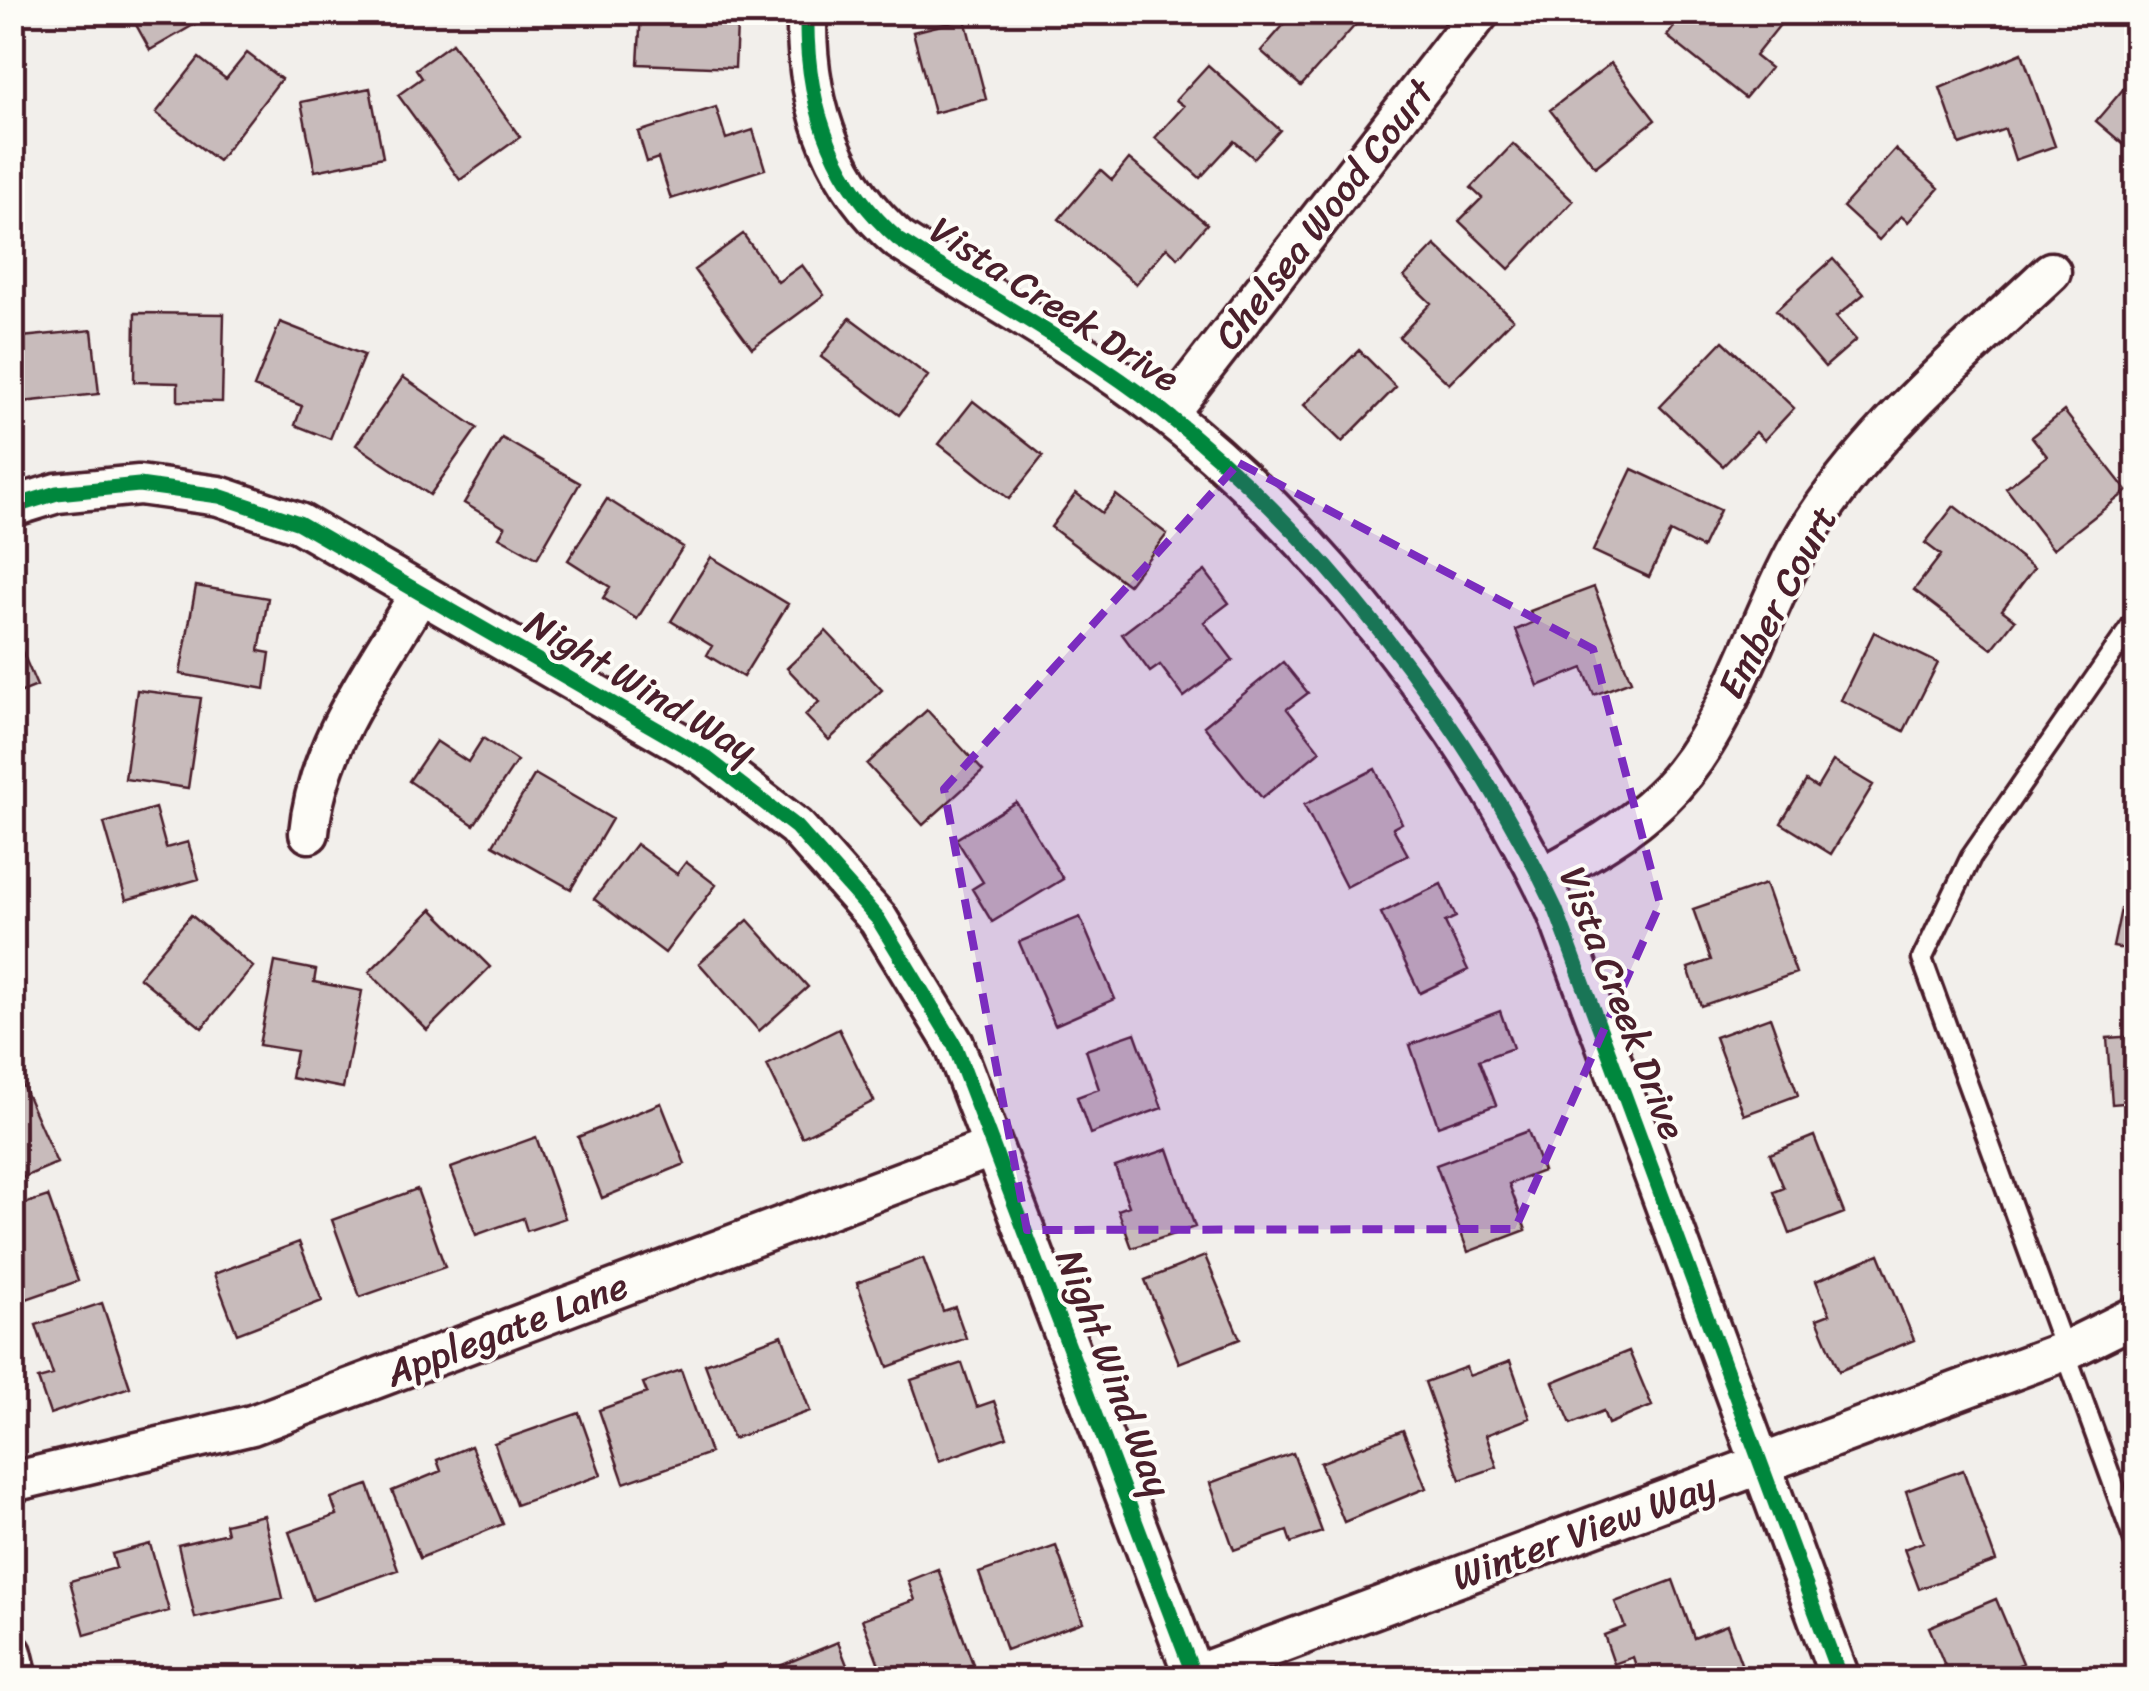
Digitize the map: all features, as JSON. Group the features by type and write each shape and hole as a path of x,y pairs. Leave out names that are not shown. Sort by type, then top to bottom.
{"street":[{"name":"Vista Creek Drive","path":"808,12 809,64 821,126 844,176 876,220 899,240 1167,415 1248,485 1354,603 1442,716 1541,878 1840,1678"},
{"name":"Chelsea Wood Court","path":"1167,415 1480,12"},
{"name":"Ember Court","path":"1541,878 1638,818 1682,776 1714,724 1796,553 1850,470 1892,422 2051,272"},
{"name":"Night Wind Way","path":"12,507 96,487 139,485 220,496 299,523 705,757 796,827 878,919 954,1044 1191,1677"},
{"path":"309,833 312,797 325,762 420,593"},
{"name":"Applegate Lane","path":"12,1482 252,1425 993,1147"},
{"name":"Winter View Way","path":"1191,1677 2079,1346 2136,1316"},
{"name":"Winter View Way","path":"2079,1346 2136,1334"},
{"path":"12,1653 18,1678"}],"lane":[{"path":"2136,619 1971,857 1922,959 2079,1346 2136,1546"}],"highlighted area":[{"path":"1239,463 1593,649 1660,904 1515,1229 1027,1230 944,789"}],"building":[{"path":"129,12 216,12 150,50"},
{"path":"641,12 702,12 701,24 737,25 735,68 638,64"},
{"path":"1295,12 1344,12 1357,23 1301,86 1261,51"},
{"path":"1685,12 1787,16 1755,56 1770,68 1745,98 1667,36"},
{"path":"965,19 986,99 934,113 913,32"},
{"path":"452,43 520,137 460,180 398,95 422,78 416,69"},
{"path":"247,53 281,79 218,161 156,113 199,58 226,79"},
{"path":"2022,53 2055,146 2015,160 2005,129 1960,145 1940,88"},
{"path":"1611,63 1655,120 1595,167 1550,110"},
{"path":"1208,65 1280,130 1254,158 1234,141 1200,178 1155,138 1184,106 1176,100"},
{"path":"2131,80 2136,84 2136,155 2096,121"},
{"path":"370,88 383,157 315,171 301,102"},
{"path":"716,107 726,139 753,130 765,169 671,199 658,158 647,162 638,132"},
{"path":"1513,144 1573,201 1509,269 1459,221 1482,198 1471,188"},
{"path":"1895,149 1939,188 1908,222 1901,216 1879,240 1843,207"},
{"path":"1129,159 1207,224 1178,258 1167,247 1136,284 1059,219 1101,170 1112,180"},
{"path":"743,234 778,282 802,265 824,295 752,348 694,270"},
{"path":"1435,245 1513,319 1449,384 1399,337 1431,303 1404,277"},
{"path":"1833,259 1864,294 1836,317 1856,340 1825,367 1776,310"},
{"path":"135,313 224,314 222,402 178,401 178,383 134,382"},
{"path":"850,318 928,376 899,415 821,357"},
{"path":"280,322 364,355 330,439 295,425 302,406 254,387"},
{"path":"92,330 99,394 12,403 12,338"},
{"path":"1723,341 1794,408 1764,440 1756,432 1723,466 1660,407"},
{"path":"1359,350 1396,387 1342,442 1304,405"},
{"path":"403,377 477,428 430,495 356,445"},
{"path":"973,401 1043,456 1009,499 939,444"},
{"path":"2064,411 2127,491 2053,549 2006,488 2047,456 2032,437"},
{"path":"502,438 580,483 537,558 499,537 505,527 464,503"},
{"path":"1632,469 1720,510 1702,548 1670,532 1649,577 1593,551"},
{"path":"1076,493 1102,513 1116,495 1167,534 1128,585 1051,527"},
{"path":"607,499 683,547 637,619 603,598 610,587 568,560"},
{"path":"1954,506 2034,568 2002,610 2015,620 1992,649 1914,590 1941,555 1925,543"},
{"path":"711,557 788,604 743,677 707,655 712,646 671,621"},
{"path":"1205,571 1229,603 1204,622 1233,660 1184,697 1160,665 1150,672 1122,634"},
{"path":"196,586 268,598 259,651 270,653 265,689 180,674"},
{"path":"1594,587 1631,681 1594,695 1583,668 1538,686 1516,630 1534,622 1530,611"},
{"path":"12,628 37,686 12,696"},
{"path":"826,631 882,690 829,740 805,715 819,702 787,668"},
{"path":"1874,632 1938,663 1904,731 1841,700"},
{"path":"1283,662 1308,693 1287,709 1320,751 1262,798 1204,726"},
{"path":"137,690 201,698 188,788 125,779"},
{"path":"927,710 983,771 923,825 867,764"},
{"path":"483,738 517,761 474,825 409,781 436,741 468,762"},
{"path":"1833,761 1873,785 1831,854 1781,823 1806,781 1817,788"},
{"path":"1375,769 1402,823 1393,828 1408,855 1346,887 1304,805"},
{"path":"535,774 612,819 571,889 493,845"},
{"path":"1016,802 1063,879 992,922 972,889 983,882 956,839"},
{"path":"155,808 166,848 188,842 199,879 126,900 104,823"},
{"path":"636,844 677,874 686,862 716,885 665,953 594,899"},
{"path":"1441,884 1456,917 1445,922 1468,970 1420,993 1381,913"},
{"path":"1765,884 1796,973 1701,1006 1688,968 1711,960 1693,909"},
{"path":"432,909 490,967 427,1030 369,972"},
{"path":"2121,909 2136,912 2136,951 2113,947"},
{"path":"191,915 253,967 202,1028 139,977"},
{"path":"1080,917 1115,999 1055,1025 1019,942"},
{"path":"748,920 808,987 759,1031 699,963"},
{"path":"275,962 316,970 314,982 362,991 343,1088 291,1078 296,1051 259,1045"},
{"path":"1500,1011 1513,1048 1479,1060 1496,1105 1438,1126 1410,1045"},
{"path":"1770,1017 1798,1095 1744,1115 1715,1037"},
{"path":"839,1029 874,1101 802,1137 767,1065"},
{"path":"1135,1033 1162,1108 1090,1134 1077,1097 1099,1089 1086,1050"},
{"path":"2136,1036 2136,1102 2112,1104 2107,1038"},
{"path":"21,1082 57,1163 12,1182 12,1085"},
{"path":"661,1103 685,1164 602,1198 578,1137"},
{"path":"1528,1131 1543,1171 1509,1184 1526,1230 1468,1252 1436,1165"},
{"path":"1814,1136 1844,1213 1790,1234 1774,1192 1784,1188 1770,1154"},
{"path":"536,1137 565,1218 527,1231 523,1218 476,1235 451,1168"},
{"path":"1168,1149 1195,1227 1132,1248 1118,1210 1129,1206 1115,1167"},
{"path":"417,1189 445,1267 360,1297 332,1220"},
{"path":"48,1196 78,1281 18,1302 12,1287 12,1208"},
{"path":"299,1242 322,1301 237,1334 214,1274"},
{"path":"1879,1254 1914,1340 1839,1371 1817,1319 1830,1314 1816,1281"},
{"path":"1205,1256 1240,1339 1179,1363 1145,1280"},
{"path":"923,1258 943,1311 955,1307 966,1338 888,1367 857,1283"},
{"path":"102,1303 130,1387 50,1414 38,1379 53,1375 36,1325"},
{"path":"782,1335 810,1411 733,1439 705,1364"},
{"path":"1629,1351 1652,1406 1608,1424 1603,1411 1571,1424 1553,1382"},
{"path":"1510,1361 1530,1418 1486,1435 1497,1467 1460,1480 1425,1382 1466,1367 1469,1376"},
{"path":"962,1363 977,1407 994,1401 1007,1437 939,1461 911,1380"},
{"path":"681,1370 710,1453 624,1483 599,1410 647,1393 643,1383"},
{"path":"579,1413 601,1475 516,1505 494,1443"},
{"path":"1403,1430 1426,1488 1344,1522 1320,1463"},
{"path":"471,1446 503,1524 420,1558 392,1491 441,1471 437,1460"},
{"path":"1293,1453 1322,1532 1291,1543 1287,1531 1234,1550 1210,1483"},
{"path":"1963,1470 1996,1561 1919,1589 1904,1549 1923,1542 1906,1491"},
{"path":"368,1485 398,1570 313,1600 289,1532 337,1515 331,1498"},
{"path":"264,1515 283,1598 195,1618 178,1545 227,1533 225,1524"},
{"path":"150,1544 169,1611 85,1635 70,1581 116,1568 112,1554"},
{"path":"1056,1546 1083,1622 1006,1650 979,1573"},
{"path":"938,1569 973,1664 935,1678 932,1674 884,1678 862,1619 915,1600 908,1581"},
{"path":"1673,1580 1694,1638 1727,1625 1742,1666 1709,1678 1640,1678 1633,1657 1614,1664 1604,1635 1625,1627 1615,1602"},
{"path":"1996,1599 2023,1663 1992,1678 1950,1678 1929,1627"},
{"path":"838,1642 852,1678 753,1677"},
{"path":"722,1664 727,1678 679,1678"}],"cycle path":[{"path":"807,12 817,108 839,165 875,217 899,240 1129,386 1219,459 1277,514 1385,637 1480,772 1556,910 1840,1678"},
{"path":"12,507 57,493 139,485 219,496 299,523 705,757 796,827 878,919 954,1044 1194,1676"}]}
